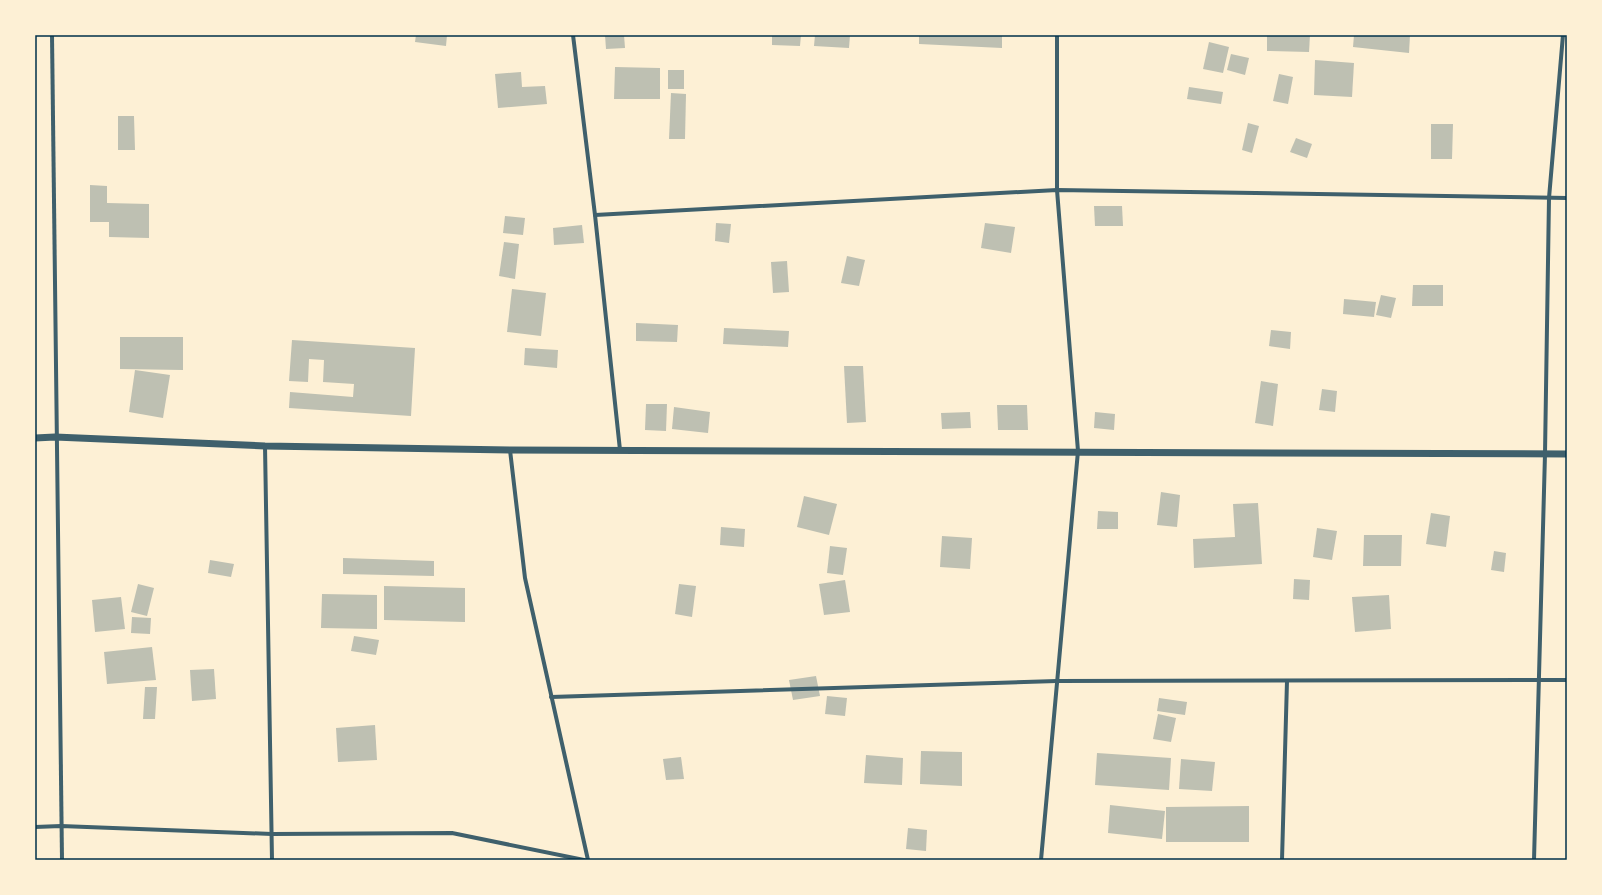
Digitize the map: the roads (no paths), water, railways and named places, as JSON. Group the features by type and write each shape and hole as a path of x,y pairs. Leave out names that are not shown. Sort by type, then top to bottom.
{"street":[{"path":"52,35 55,437 62,860"},
{"path":"573,35 595,215 620,450"},
{"path":"1041,860 1078,451 1057,190 1056,35"},
{"path":"1534,860 1545,454 1549,198 1563,35"},
{"path":"595,215 1057,190 1567,198"},
{"path":"35,438 55,437 265,446 510,450 1567,454"},
{"path":"265,446 272,860"},
{"path":"510,450 525,578 588,860"},
{"path":"1282,860 1287,680"},
{"path":"551,696 1057,681 1567,680"},
{"path":"35,827 61,826 272,834 452,833 584,860"}]}
